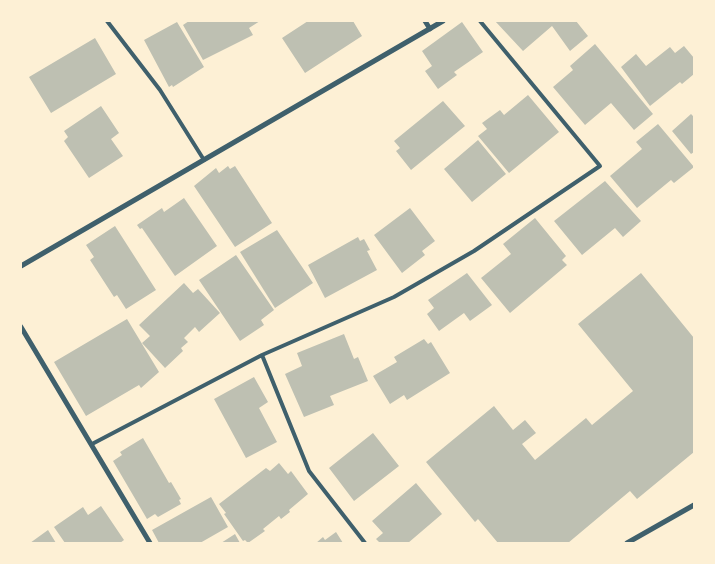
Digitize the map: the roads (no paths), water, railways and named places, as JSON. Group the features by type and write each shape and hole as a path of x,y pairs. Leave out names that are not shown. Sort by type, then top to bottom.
{"street":[{"path":"425,21 430,29"},
{"path":"21,266 443,21"},
{"path":"21,327 150,543"},
{"path":"627,543 694,505"}],"lane":[{"path":"107,21 160,90 204,160"},
{"path":"92,444 262,355 394,297 474,251 600,166 480,21"},
{"path":"262,355 309,471 365,543"}]}
